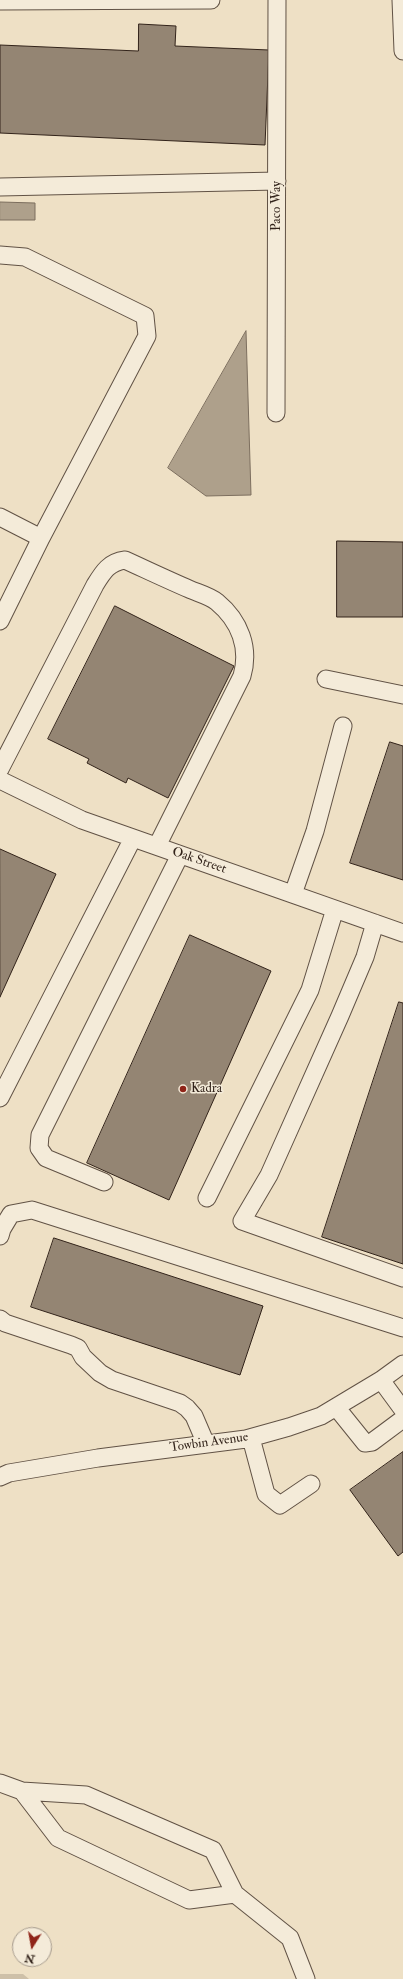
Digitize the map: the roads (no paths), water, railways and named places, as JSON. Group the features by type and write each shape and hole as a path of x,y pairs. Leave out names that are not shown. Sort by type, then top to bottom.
{"street":[{"path":"0,1 211,0"},
{"name":"Paco Way","path":"276,413 277,0"},
{"path":"401,0 403,51"},
{"path":"0,187 277,181"},
{"path":"0,255 25,257 145,316 147,328 147,336 41,538 0,621"},
{"path":"0,517 41,538"},
{"path":"0,769 91,592 106,569 115,561 125,560 216,602 228,614 241,632 246,647 246,664 242,676 157,846"},
{"path":"326,679 403,695"},
{"path":"293,894 314,831 343,726"},
{"name":"Oak Street","path":"0,780 82,820 403,933"},
{"path":"0,1098 133,838"},
{"path":"104,1182 46,1158 39,1148 40,1135 180,854"},
{"path":"207,1198 310,990 335,909"},
{"path":"375,923 365,956 340,1016 269,1175 242,1221 403,1278"},
{"path":"0,1236 2,1229 11,1214 32,1210 403,1328"},
{"path":"0,1319 5,1324 78,1348 92,1367 112,1380 180,1403 194,1416 206,1444"},
{"name":"Towbin Avenue","path":"0,1477 9,1473 91,1459 251,1438 321,1416 381,1380 403,1364"},
{"path":"381,1380 403,1410"},
{"path":"336,1407 366,1443 372,1442 403,1419"},
{"path":"251,1438 266,1494 280,1504 311,1484"},
{"path":"0,1783 22,1791 86,1795 213,1850 235,1894 290,1938 306,1979"},
{"path":"22,1791 58,1838 189,1900 235,1894"}],"place":[{"name":"Kadra","path":"183,1089"}]}
